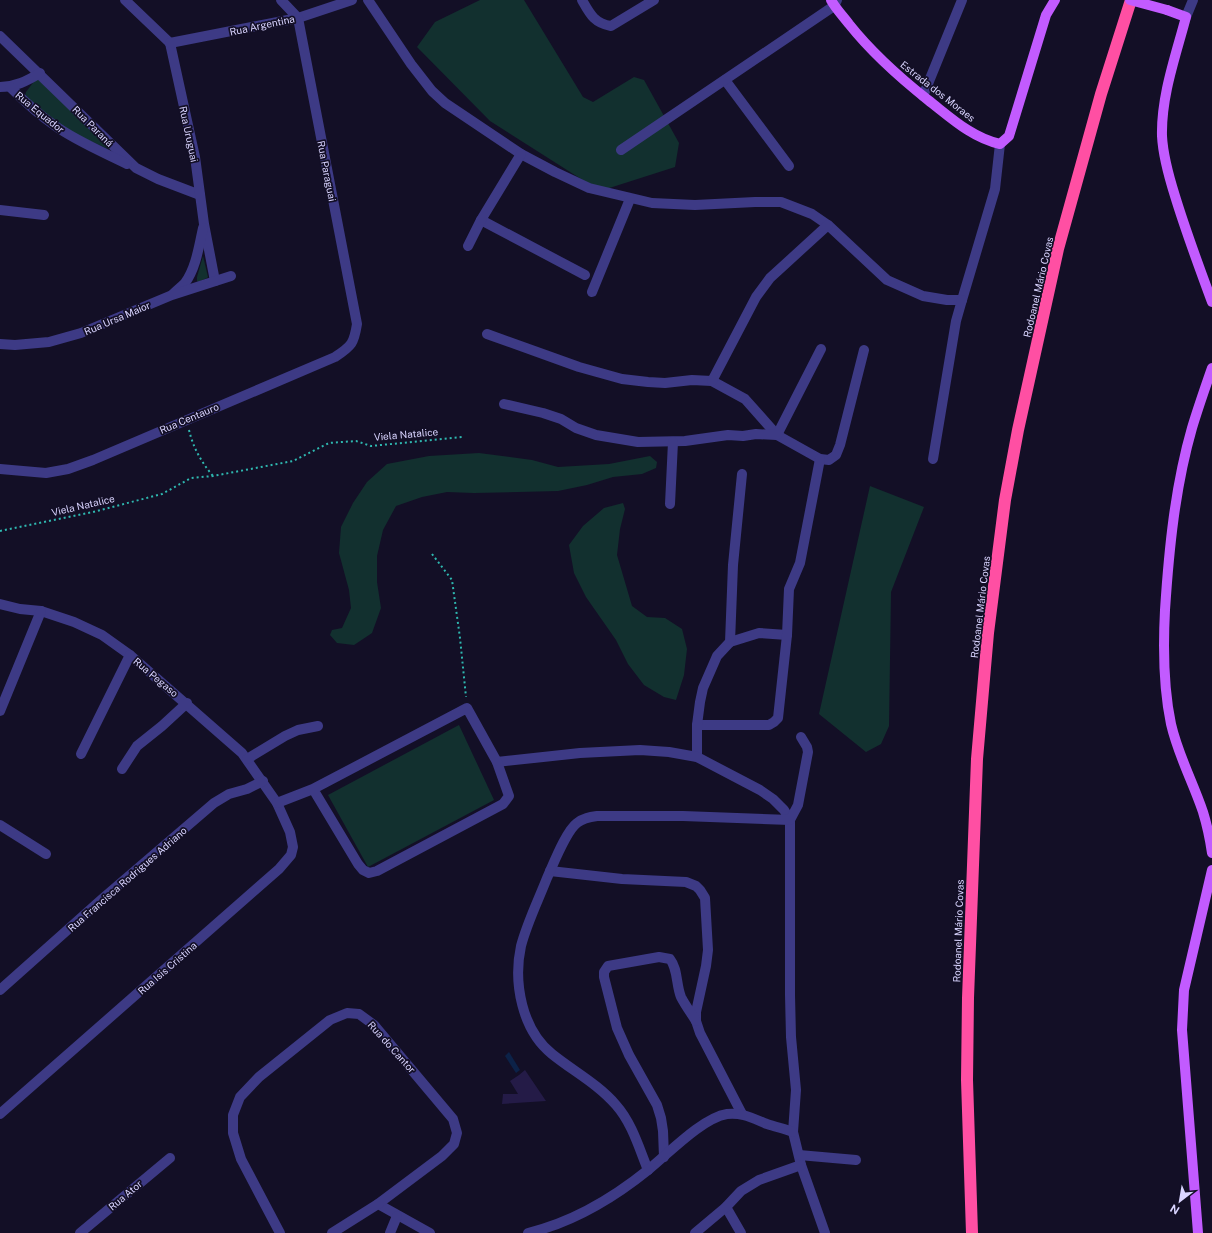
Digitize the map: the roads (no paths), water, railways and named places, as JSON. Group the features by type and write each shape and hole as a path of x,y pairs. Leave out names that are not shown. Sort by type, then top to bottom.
{"highway":[{"name":"Rodoanel Mário Covas","path":"972,1233 967,1080 968,998 977,759 988,633 1004,500 1058,250 1101,94 1131,0"}],"main road":[{"path":"1000,144 1009,136 1046,16 1055,0"},
{"path":"1131,0 1186,16 1166,94 1162,137 1170,179 1183,223 1212,302"},
{"name":"Estrada dos Moraes","path":"834,2 859,36 887,66 962,126 990,142 1000,144"},
{"path":"1212,368 1192,429 1181,474 1172,522 1168,568 1164,668 1166,695 1171,725 1202,812 1210,838 1212,853"},
{"path":"1198,1233 1182,1030 1184,990 1212,870"}],"street":[{"path":"125,0 170,44"},
{"path":"281,0 298,18"},
{"path":"368,0 411,64 432,91 446,103 520,154 588,188 652,204 781,202 812,214 828,225 887,280 923,296 947,300 962,300"},
{"path":"582,0 592,16 602,24 611,26 654,0"},
{"path":"923,96 962,0"},
{"path":"1186,16 1193,0"},
{"name":"Rua Argentina","path":"170,44 298,18 348,1"},
{"path":"621,150 725,80 834,2"},
{"name":"Rua Paraguai","path":"298,18 357,324"},
{"name":"Rua Paraná","path":"0,36 40,73 136,168 158,179 200,195"},
{"name":"Rua Uruguai","path":"170,44 195,157 204,224 215,281"},
{"name":"Rua Equador","path":"5,87 25,82 40,73"},
{"path":"725,80 789,166"},
{"name":"Rua Equador","path":"5,87 55,126 77,140 136,168"},
{"path":"933,459 956,321 995,189 1000,144"},
{"path":"468,246 520,154"},
{"path":"592,292 630,199"},
{"path":"0,210 44,215"},
{"path":"482,220 585,275"},
{"name":"Rua Uruguai","path":"172,295 185,282 191,272 198,253 204,224"},
{"path":"712,381 741,323 760,290 770,278 828,225"},
{"name":"Rua Ursa Maior","path":"0,344 16,345 49,342 80,333 172,295 231,276"},
{"name":"Rua Centauro","path":"0,469 46,473 68,469 336,357 347,349 354,340 357,324"},
{"path":"487,334 579,367 622,379 665,383 692,380 712,381 745,399 777,435 820,459 829,460 836,455 840,445 864,350"},
{"path":"777,435 820,349"},
{"path":"504,404 543,413 561,419 576,428 596,435 638,442 673,442 728,435 777,435"},
{"path":"670,504 673,442"},
{"path":"697,725 769,725 778,718 787,635 789,589 800,563 820,459"},
{"path":"730,642 734,565 742,474"},
{"name":"Rua Pegaso","path":"0,604 20,609 41,611 74,622 102,635 130,655 242,752 263,781 277,804"},
{"path":"0,712 41,611"},
{"path":"697,757 697,725 700,702 705,683 717,656 730,642 759,633 787,635"},
{"path":"81,754 130,655"},
{"path":"122,769 137,746 187,703"},
{"path":"277,804 313,788 467,708 497,762 509,796 503,804 377,871 370,873 363,870 358,864 313,788"},
{"path":"247,759 285,736 298,730 318,726"},
{"path":"801,737 807,747 808,752 798,806 790,820 790,996 791,1038 796,1090 794,1132 800,1160 825,1233"},
{"path":"497,762 580,753 640,750 669,752 697,757 767,794 784,810 790,820"},
{"name":"Rua Francisca Rodrigues Adriano","path":"0,990 101,900 214,804 229,794 247,789 263,781"},
{"name":"Rua Isis Cristina","path":"0,1114 279,869 290,855 293,847 290,832 277,804"},
{"path":"648,1170 633,1131 617,1106 601,1089 552,1054 542,1045 523,1012 518,969 521,947 529,922 550,871 568,834 576,823 586,818 597,816 683,816 790,820"},
{"path":"0,825 46,854"},
{"path":"550,871 622,879 686,882 696,886 700,890 705,898 708,950 696,1012 696,1021"},
{"path":"664,1157 661,1118 657,1105 629,1056 617,1028 604,976 608,966 659,957 670,959 674,966 681,997 696,1021 700,1033 742,1114"},
{"name":"Rua do Cantor","path":"280,1233 241,1159 234,1133 233,1115 240,1097 259,1077 330,1020 347,1013 359,1014 374,1025 454,1119 457,1133 454,1144 442,1156 378,1204 332,1233"},
{"path":"528,1233 550,1228 580,1215 611,1197 648,1170 708,1122 717,1117 728,1114 742,1114 768,1125 794,1132"},
{"name":"Rua Ator","path":"80,1233 170,1158"},
{"path":"695,1233 726,1207 741,1191 759,1180 800,1160 856,1160"},
{"path":"378,1204 397,1216 430,1233"},
{"path":"726,1207 741,1233"},
{"path":"390,1233 397,1216"}],"water":[{"path":"509,1052 520,1070 516,1073 505,1056"}]}
